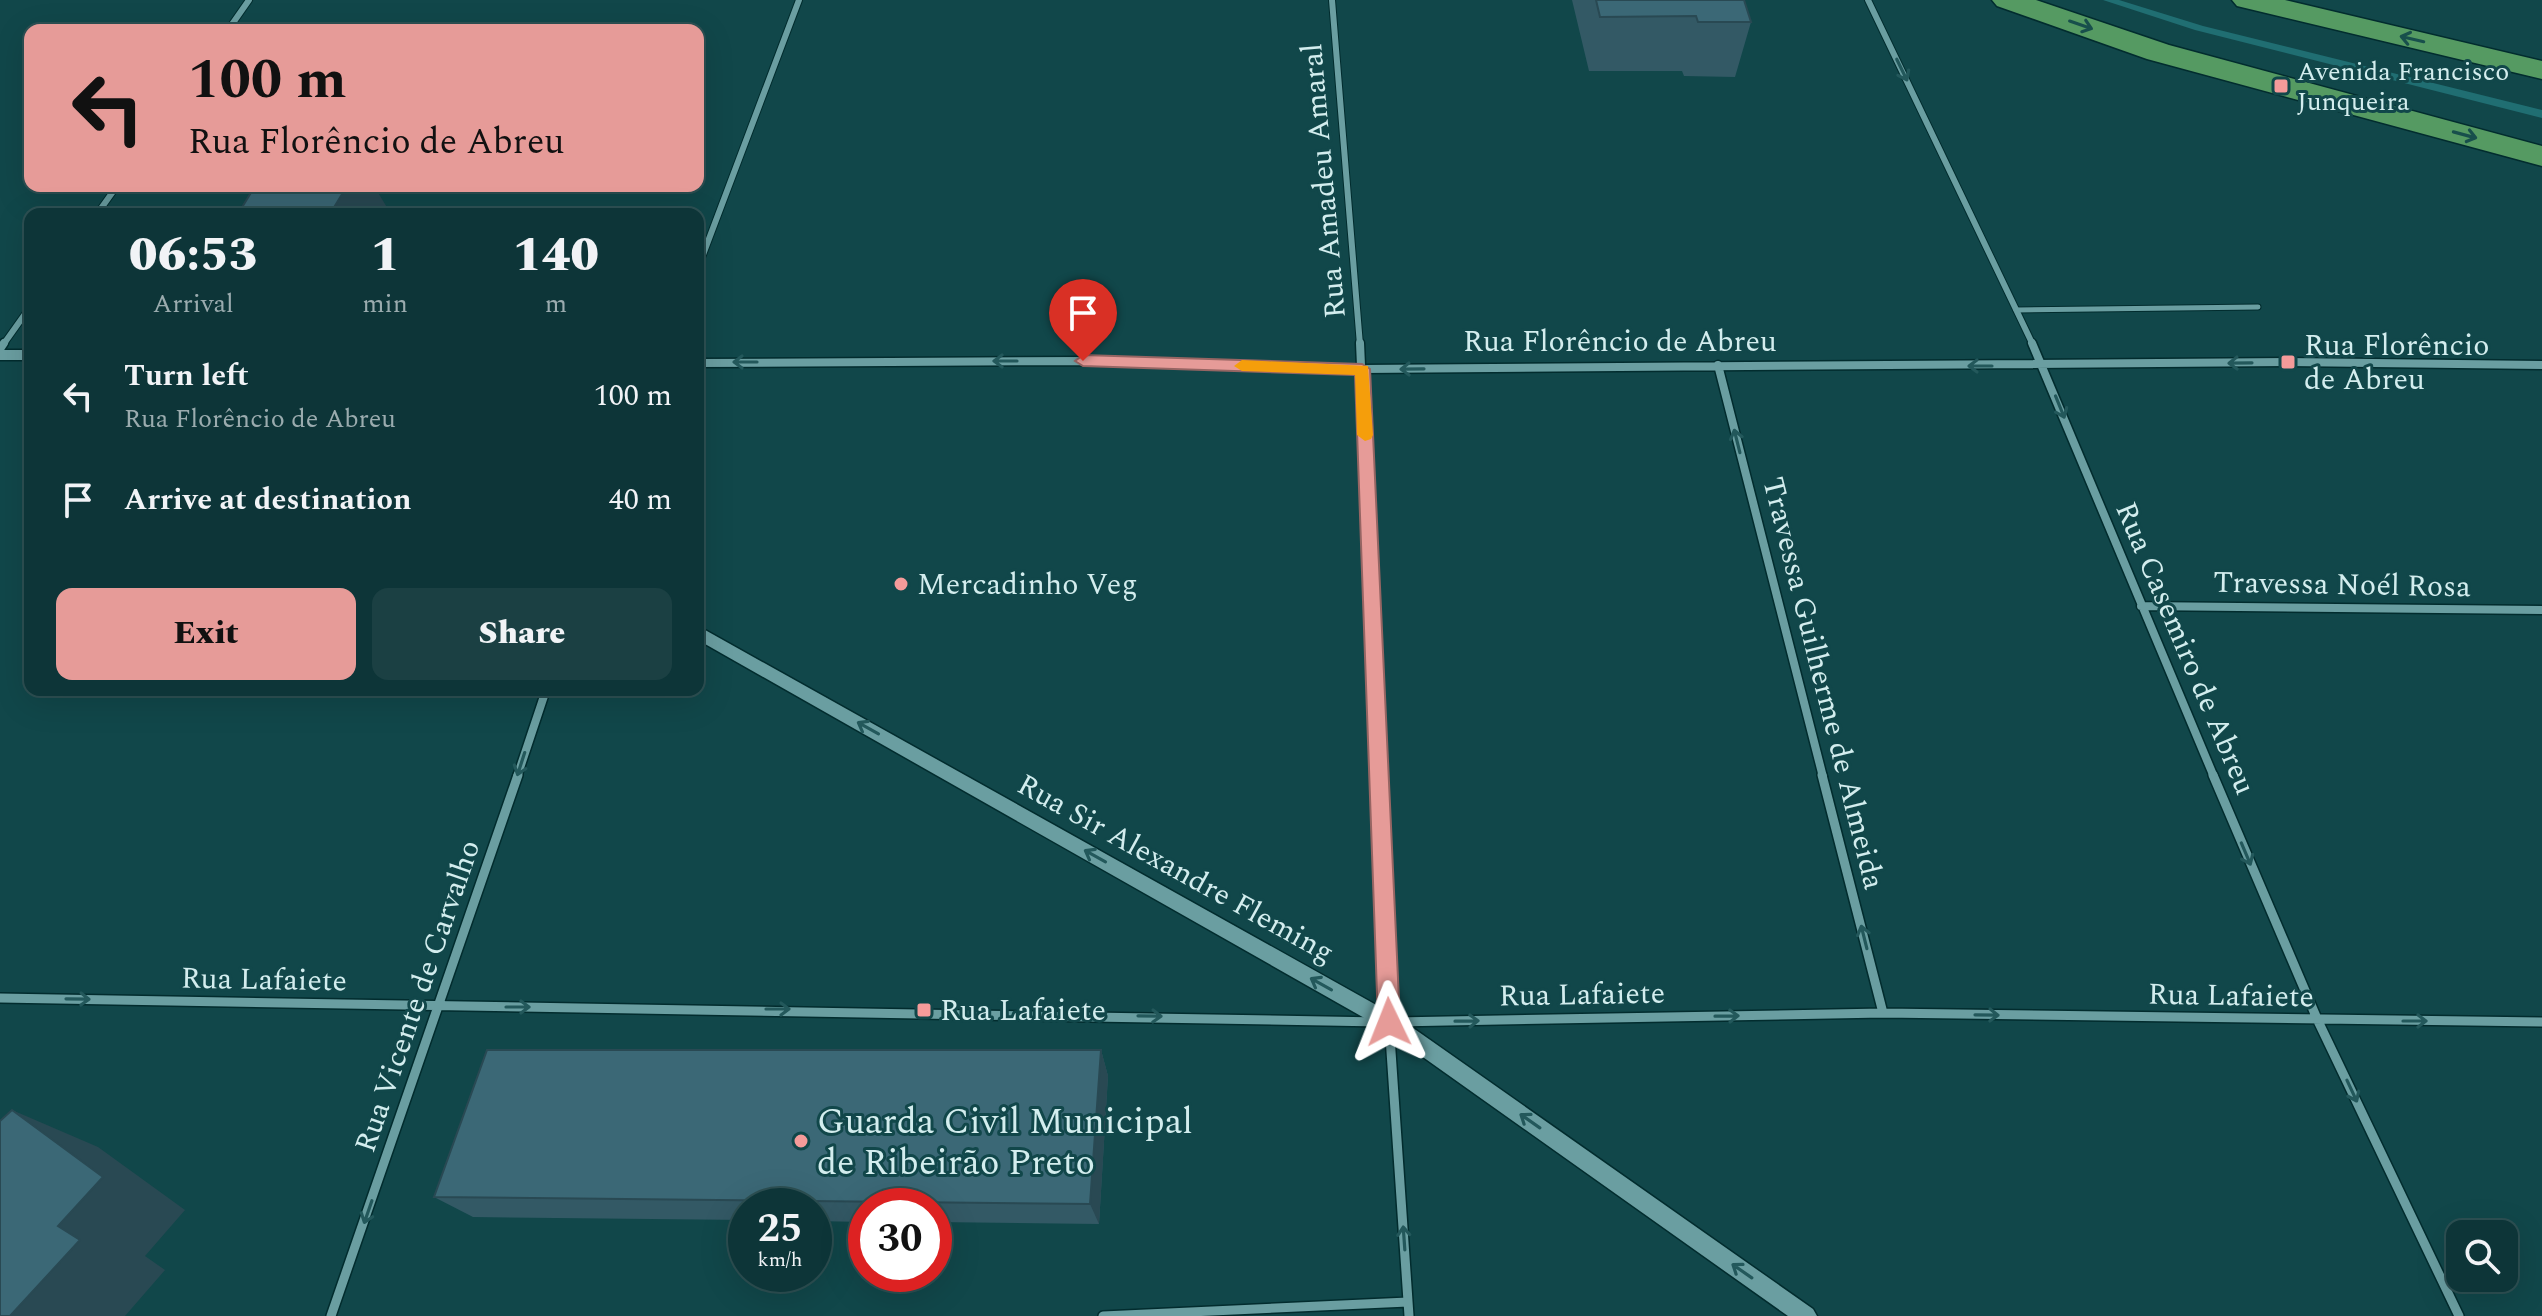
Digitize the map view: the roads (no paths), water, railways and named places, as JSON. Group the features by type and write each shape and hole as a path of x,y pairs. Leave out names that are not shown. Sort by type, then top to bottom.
{"main road":[{"path":"2007,0 2158,52 2534,156"},
{"path":"2247,0 2542,70"},
{"path":"0,352 24,354"},
{"name":"Rua Sir Alexandre Fleming","path":"704,635 1389,1022 1806,1316"}],"street":[{"path":"232,24 249,0"},
{"path":"704,252 799,0"},
{"name":"Rua Amadeu Amaral","path":"1332,0 1362,369 1389,1022 1409,1316"},
{"name":"Rua Casemiro de Abreu","path":"1868,0 2043,366 2141,606 2318,1021 2459,1316"},
{"path":"0,352 24,316"},
{"name":"Rua Florêncio de Abreu","path":"704,363 1083,361 1362,369 2288,362 2542,365"},
{"name":"Travessa Guilherme de Almeida","path":"1718,365 1883,1013"},
{"name":"Travessa Noél Rosa","path":"2141,606 2542,610"},
{"name":"Rua Vicente de Carvalho","path":"331,1316 440,1007 544,696"},
{"name":"Rua Lafaiete","path":"0,998 440,1007 924,1010 1389,1022 1883,1013 2542,1022"},
{"path":"1103,1316 1408,1302"}],"lane":[{"path":"2016,310 2258,307"}],"waterway":[{"path":"2108,0 2199,28 2542,114"}],"place":[{"name":"Avenida Francisco Junqueira","path":"2281,86"},
{"name":"Rua Florêncio de Abreu","path":"2288,362"},
{"name":"Mercadinho Veg","path":"901,584"},
{"name":"Rua Lafaiete","path":"924,1010"},
{"name":"Guarda Civil Municipal de Ribeirão Preto","path":"801,1141"}]}
